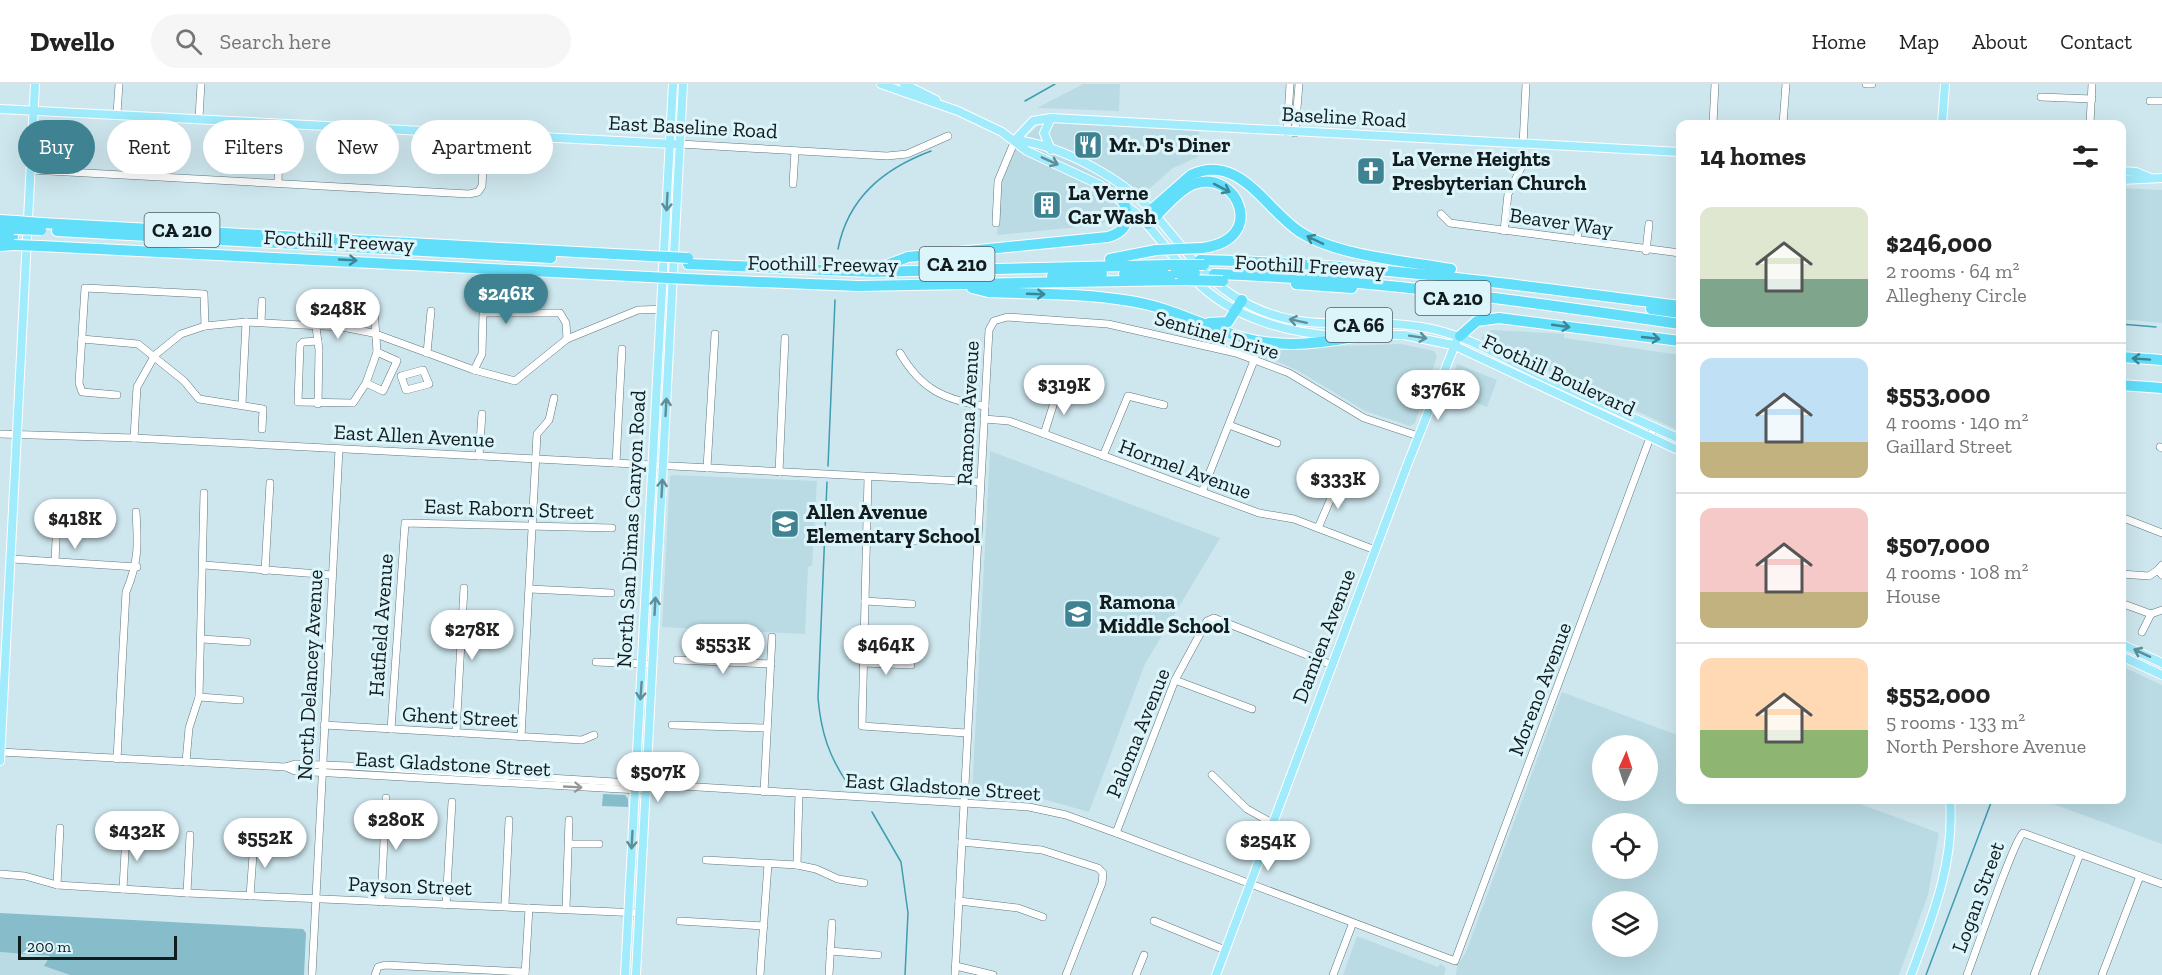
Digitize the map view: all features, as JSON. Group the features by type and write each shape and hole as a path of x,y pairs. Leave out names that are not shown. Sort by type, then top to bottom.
{"highway":[{"path":"1149,217 1191,175 1200,171 1225,170 1243,180 1291,226 1324,245 1453,270 1473,278"},
{"path":"1110,259 1156,250 1202,248 1226,243 1237,231 1240,212 1238,202 1224,186 1204,182 1192,185 1149,217"},
{"path":"884,266 908,257 1108,237 1125,227 1128,218 1123,201"},
{"name":"Foothill Freeway","path":"1,222 15,233 688,269 772,280 884,266 1110,259 1219,277 1402,292 1676,330"},
{"path":"0,237 15,233"},
{"name":"Foothill Freeway","path":"0,245 15,233 40,234 290,257 576,273 650,267 688,269 758,265 811,274 957,284 1172,270 1202,262 1299,262 1473,278 1676,305"},
{"path":"1202,262 1357,272 1676,312"},
{"path":"811,274 926,280 1172,270"},
{"path":"1219,277 1395,285 1676,323"},
{"path":"957,284 988,292 1130,300 1203,322 1246,339 1327,343 1367,334"},
{"path":"1203,322 1215,324 1228,322 1240,305"},
{"path":"1456,341 1477,321 1499,318 1676,340"},
{"path":"2126,357 2162,360"},
{"path":"2126,382 2133,386"},
{"path":"2126,385 2162,388"}],"main road":[{"path":"34,120 35,84"},
{"name":"North San Dimas Canyon Road","path":"625,975 635,785 663,465 671,309 675,144 673,84"},
{"name":"North San Dimas Canyon Road","path":"636,975 646,786 647,664 660,309 675,144 683,84"},
{"path":"881,84 944,105"},
{"path":"904,84 924,92 944,105 1015,140"},
{"path":"1942,120 1945,84"},
{"name":"East Baseline Road","path":"0,109 231,120"},
{"path":"1051,118 1044,133 1052,150"},
{"name":"Baseline Road","path":"1015,140 1033,121 1051,118 1676,152"},
{"name":"East Baseline Road","path":"304,124 411,130"},
{"name":"East Baseline Road","path":"553,138 675,144"},
{"name":"Foothill Boulevard","path":"1015,140 1035,143 1108,176 1149,217 1198,283 1240,305 1269,324 1306,334 1404,335 1456,341 1676,448"},
{"name":"Foothill Boulevard","path":"1015,140 1027,151 1100,184 1149,217"},
{"path":"2126,171 2162,178"},
{"path":"0,761 31,174"},
{"path":"2126,180 2136,181 2149,177"},
{"name":"Foothill Boulevard","path":"1240,305 1306,323 1342,326 1406,324 1456,341 1676,437"},
{"name":"Damien Avenue","path":"1216,975 1418,436 1456,341"},
{"path":"2126,646 2162,663"},
{"path":"2126,658 2162,675"},
{"path":"1911,975 1942,887 1949,842 1950,804"}],"street":[{"path":"117,114 119,84"},
{"path":"199,118 201,84"},
{"path":"1290,84 1291,132"},
{"path":"1291,132 1299,84"},
{"path":"1504,231 1508,194 1522,166 1526,84"},
{"path":"1713,120 1715,84"},
{"path":"1783,120 1786,84"},
{"path":"1866,84 1872,84"},
{"path":"2090,120 2092,84"},
{"path":"2041,97 2092,99"},
{"path":"2150,100 2162,101"},
{"name":"East Baseline Road","path":"675,144 897,156 948,136"},
{"path":"996,223 998,181 1015,140"},
{"path":"793,184 795,151"},
{"path":"95,173 478,192 482,186 483,174"},
{"path":"278,174 278,183"},
{"name":"Beaver Way","path":"1441,214 1450,223 1676,253"},
{"path":"1577,240 1580,220"},
{"path":"1646,250 1650,224"},
{"path":"117,395 82,392 79,383 85,288 204,294 205,326"},
{"path":"318,404 316,327 319,296"},
{"path":"261,322 262,301"},
{"path":"318,341 303,342 300,345 298,402 353,403 366,383 377,352 373,333 374,308"},
{"path":"134,438 136,387 155,356 181,334 205,326 261,322 373,333 474,370 515,381 567,339 638,310 671,309"},
{"path":"427,353 431,311"},
{"path":"474,370 482,354 483,313 561,313 566,323 567,339"},
{"name":"Sentinel Drive","path":"994,321 1007,317 1108,324 1255,358 1289,373 1364,418 1418,436"},
{"name":"Ramona Avenue","path":"955,975 989,330 994,321"},
{"path":"242,404 246,322"},
{"path":"708,468 715,334"},
{"path":"779,472 785,338"},
{"path":"82,339 138,344 184,381 199,399 263,409 262,429"},
{"path":"616,463 622,349"},
{"path":"366,383 383,391 397,361 377,352"},
{"path":"900,353 912,374 927,386 961,403 985,406"},
{"path":"1202,492 1255,358"},
{"path":"388,377 401,376"},
{"path":"1044,434 1058,390"},
{"path":"1103,456 1128,396 1164,405"},
{"path":"521,737 537,434 549,420 554,398"},
{"path":"479,456 482,414"},
{"name":"Hormel Avenue","path":"984,419 1009,421 1258,513 1294,519 1375,550"},
{"path":"1229,425 1277,443"},
{"name":"Moreno Avenue","path":"1455,962 1654,427"},
{"name":"East Allen Avenue","path":"0,434 134,438 980,482"},
{"name":"North Delancey Avenue","path":"312,975 339,449"},
{"path":"868,477 862,726 966,733"},
{"path":"1318,528 1338,482"},
{"path":"265,571 270,483"},
{"path":"186,762 189,728 199,697 204,493"},
{"path":"117,759 126,592 137,567 139,550 136,512"},
{"path":"2126,519 2162,533"},
{"path":"55,561 57,521"},
{"name":"East Raborn Street","path":"405,523 533,528 612,528"},
{"name":"Hatfield Avenue","path":"391,729 405,523"},
{"path":"867,539 914,541"},
{"path":"12,559 137,567"},
{"path":"204,565 332,575"},
{"path":"2126,574 2149,576 2161,570"},
{"path":"456,733 464,588"},
{"path":"530,589 611,593"},
{"path":"865,601 912,604"},
{"path":"2126,605 2151,614 2162,610"},
{"path":"2142,632 2151,614"},
{"name":"Paloma Avenue","path":"1116,833 1175,680 1207,621 1214,618 1332,665"},
{"path":"764,792 772,637"},
{"path":"202,639 247,642"},
{"path":"677,660 771,664"},
{"path":"596,662 647,664"},
{"path":"863,663 911,665"},
{"path":"1175,680 1252,709"},
{"path":"199,697 240,700"},
{"name":"Ghent Street","path":"324,725 582,740 594,735"},
{"path":"672,725 767,728"},
{"name":"East Gladstone Street","path":"0,752 285,767 295,771 321,769 963,802 1046,810 1116,833 1455,962"},
{"path":"1212,776 1247,809 1272,823"},
{"path":"796,865 799,794"},
{"path":"381,902 386,798"},
{"path":"446,905 452,802"},
{"path":"505,905 509,820"},
{"path":"566,909 570,844 569,820"},
{"path":"57,885 60,828"},
{"path":"123,889 126,833"},
{"name":"Logan Street","path":"1967,975 2011,862 2017,837 2023,833 2080,854"},
{"path":"187,893 190,835"},
{"path":"250,896 254,840"},
{"path":"962,842 1042,850 1098,868 1103,873 1102,884 1066,975"},
{"path":"570,844 600,844"},
{"path":"2034,975 2080,854 2162,884"},
{"path":"706,860 796,865 816,869 837,879 864,883"},
{"path":"760,975 768,864"},
{"name":"Payson Street","path":"0,874 25,876 57,885 187,893 446,905 505,905 640,913"},
{"path":"2102,975 2140,876"},
{"path":"959,901 1018,908 1043,917"},
{"path":"375,975 378,967 385,965 525,973 529,908"},
{"path":"680,921 764,926"},
{"path":"1154,921 1225,950"},
{"path":"829,975 832,923"},
{"path":"1334,975 1352,924"},
{"path":"830,951 878,955"},
{"path":"1136,975 1144,955"},
{"path":"956,966 993,975"}],"shaded area":[{"path":"1083,84 1120,84 1119,111 1037,108"},
{"path":"1066,120 1199,130 1198,157 1173,168 1118,216 1099,225 997,235 1001,181 1016,146 1040,124"},
{"path":"2126,188 2162,190 2162,323 2126,319"},
{"path":"1493,330 1564,334 1564,338 1676,354 1676,429 1481,339 1484,333"},
{"path":"1401,344 1434,351 1437,356 1415,423 1410,426 1365,411 1297,370 1256,353 1258,349"},
{"path":"1457,364 1497,380 1487,407 1446,391"},
{"name":"Ramona Middle School","path":"990,451 1220,538 1145,664 1089,812 1043,799 972,793"},
{"path":"670,476 817,481 812,566 808,567 805,634 662,627"},
{"path":"2126,668 2162,685 2162,844 2053,804 2126,804"},
{"path":"1562,692 1676,735 1676,804 1860,804 1939,833 1928,895 1899,975 1456,975 1457,966 1466,952"},
{"path":"603,794 625,795 628,799 628,807 602,806"},
{"path":"0,913 303,929 306,933 304,975 70,975 44,966 50,956 0,952"},
{"path":"1357,936 1438,967 1440,964 1443,965 1446,969 1444,975 1343,975"},
{"path":"0,952 51,956 45,966 70,975 0,975"}],"waterway":[{"path":"1025,101 1055,84"},
{"path":"838,249 850,215 870,188 883,176 931,151"},
{"path":"828,466 835,300"},
{"path":"2126,324 2156,327"},
{"path":"827,482 818,698 827,744 848,784"},
{"path":"1926,975 1990,804"},
{"path":"872,812 901,862 908,913 905,975"}],"place":[{"name":"Mr. D's Diner","path":"1088,145"},
{"name":"La Verne Heights Presbyterian Church","path":"1371,171"},
{"name":"La Verne Car Wash","path":"1047,205"},
{"name":"Allen Avenue Elementary School","path":"785,524"},
{"name":"Ramona Middle School","path":"1078,614"}]}
